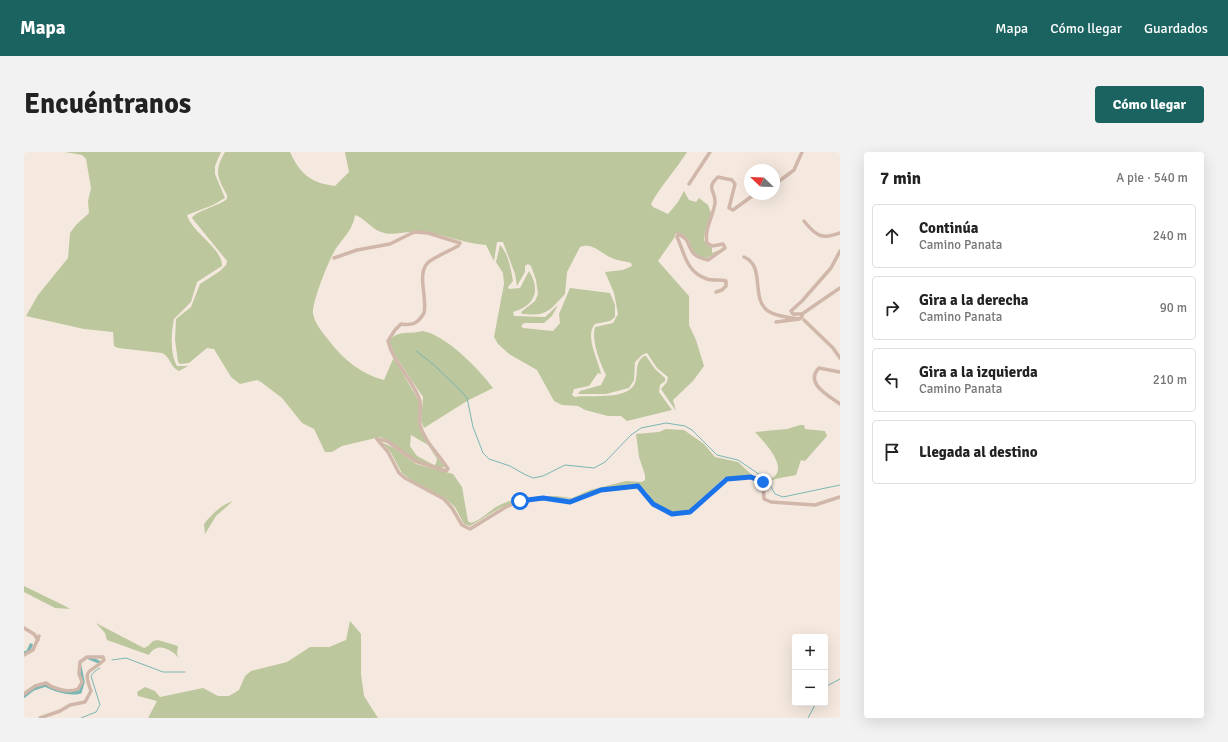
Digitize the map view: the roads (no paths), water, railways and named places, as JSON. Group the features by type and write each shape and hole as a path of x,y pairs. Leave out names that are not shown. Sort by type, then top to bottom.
{"street":[{"path":"689,184 710,152"},
{"path":"780,180 794,170 802,152"},
{"path":"716,292 722,290 726,286 726,281 710,280 701,277 692,270 686,262 677,237 678,234 683,236 688,241 691,252 699,258 708,260 725,248 723,244 712,246 707,243 706,237 715,201 711,188 713,182 718,177 732,180 735,184 729,208 733,210 747,200"},
{"path":"804,222 817,234 825,238 840,233"},
{"path":"334,258 357,250 390,244 414,232 428,233 460,242 458,246 426,265 423,274 424,313 415,324 401,324 388,341 394,358 420,399 422,408 420,420 424,435 448,469 446,471 415,462 387,441 377,439 388,452 399,473 405,478 444,499 452,508 462,525 470,528 506,507 520,501 543,498 570,502 601,490 638,486 653,504 672,514 690,512 727,479 755,477 763,482 764,499 771,502 815,505 840,497"},
{"path":"802,314 792,314 791,311 802,301 831,268 840,251"},
{"path":"744,257 752,260 755,265 758,293 767,311 779,316 799,319"},
{"path":"776,322 799,319 802,317 802,314 840,288"},
{"path":"804,320 833,348 840,358"},
{"path":"840,372 820,368 815,372 814,378 818,387 840,404"},
{"path":"24,628 39,638 33,650 24,655"},
{"path":"24,694 35,686 46,683 57,689 74,691 78,689 82,682 79,674 80,662 87,657 103,657 104,660 102,663 87,673 86,677 91,691 85,702 70,705 60,711 40,718"}],"waterway":[{"path":"416,351 434,365 467,398 473,427 483,453 489,459 510,466 533,478 543,476 565,465 594,468 605,462 631,435 641,428 666,423 685,426 692,430 717,455 738,460 766,479"},
{"path":"770,485 775,494 783,497 840,485"},
{"path":"24,653 28,652 31,645"},
{"path":"89,658 99,662"},
{"path":"112,660 126,658 163,672 185,672"},
{"path":"24,696 33,689 45,685 66,692 80,692 83,682 80,667"},
{"path":"81,718 96,712 100,705 91,676 100,668"},
{"path":"828,685 840,679"},
{"path":"808,718 814,706"}]}
